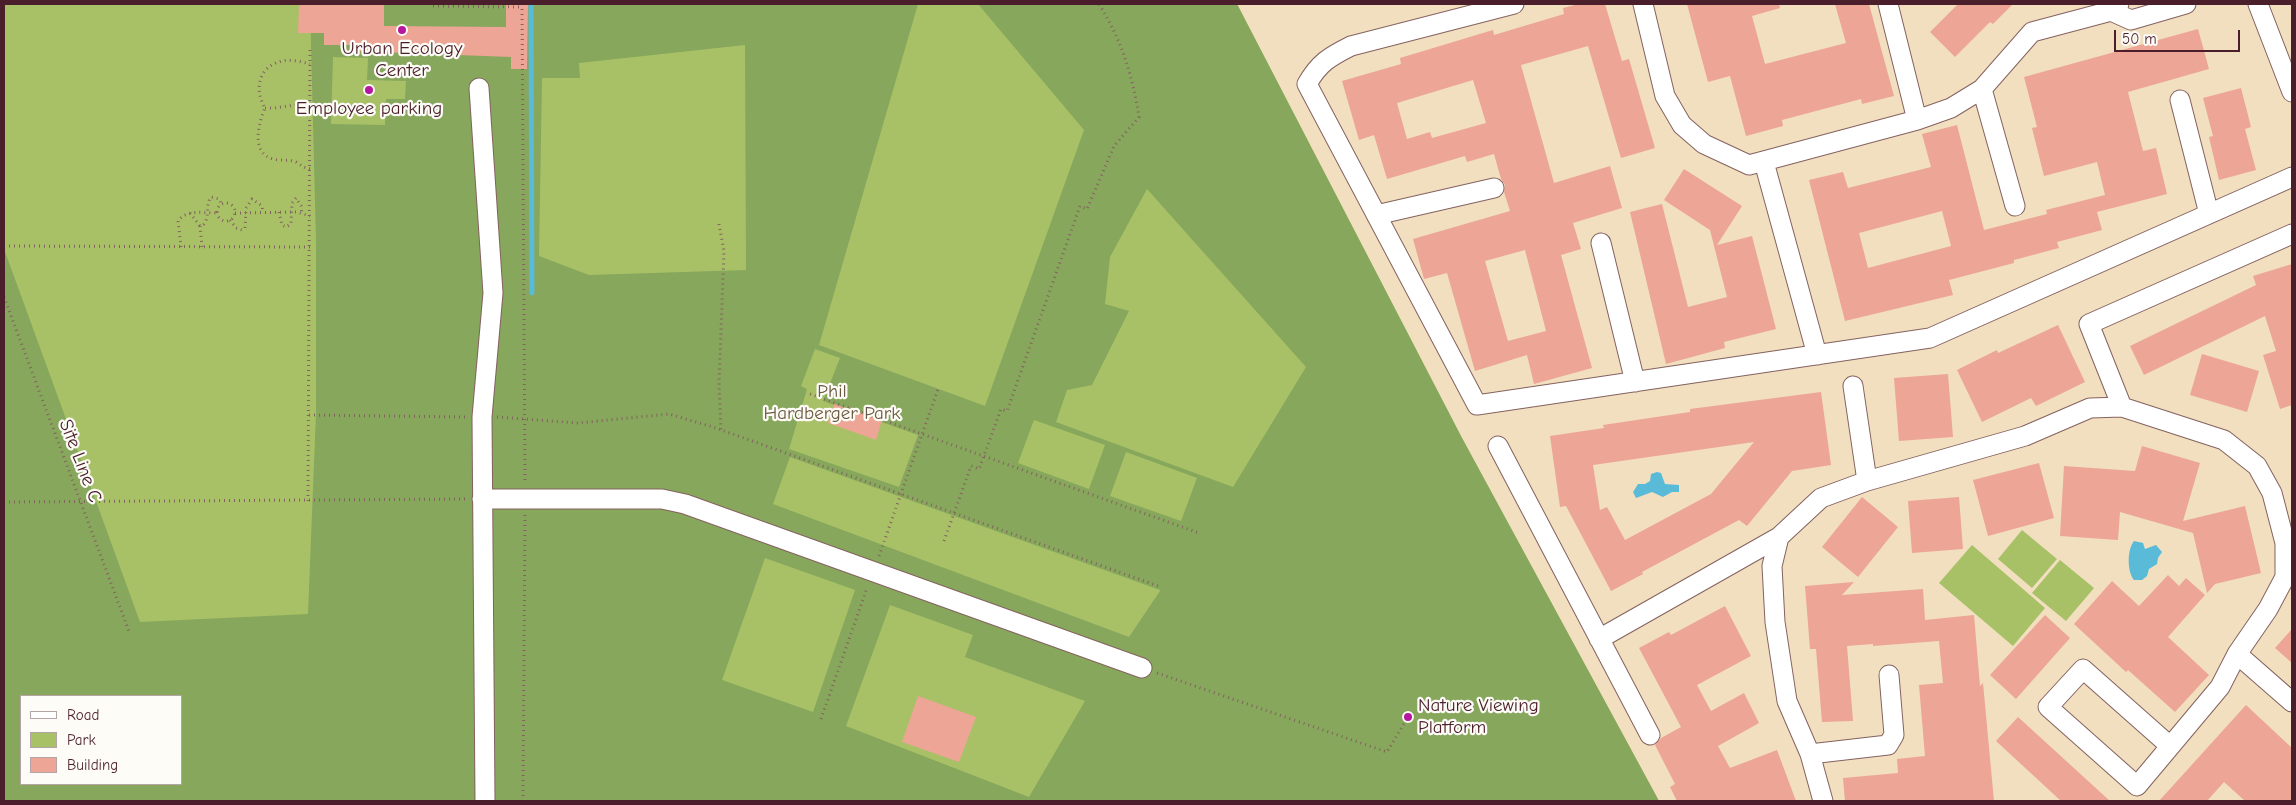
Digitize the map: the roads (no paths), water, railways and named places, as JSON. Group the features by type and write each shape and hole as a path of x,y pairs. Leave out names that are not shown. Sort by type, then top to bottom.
{"street":[{"path":"1514,4 1351,46 1330,56 1316,68 1307,84 1476,405 1930,338 2287,180"},
{"path":"1643,4 1665,96 1682,125 1704,144 1749,164 1764,162 1917,120 1952,108 1982,89 2032,32 2115,7 2131,20 2158,8 2186,4"},
{"path":"1888,4 1917,120"},
{"path":"2258,4 2292,92"},
{"path":"479,88 493,293 482,417 485,801"},
{"path":"1982,89 2014,206"},
{"path":"2180,100 2208,214"},
{"path":"1764,162 1818,355"},
{"path":"1376,215 1494,188"},
{"path":"2122,407 2089,324 2292,234"},
{"path":"1601,243 1635,382"},
{"path":"1853,386 1866,481"},
{"path":"1599,639 1778,536 1821,498 1866,481 2025,436 2090,408 2122,407 2224,440 2257,466 2272,493 2284,543 2285,577 2268,609 2236,654 2220,688 2136,786 2048,707 2083,669 2170,746"},
{"path":"1498,446 1650,734"},
{"path":"482,499 662,499 685,504 1142,668"},
{"path":"1778,536 1772,566 1775,622 1786,701 1810,754 1823,801"},
{"path":"2236,654 2292,702"},
{"path":"1810,754 1888,745 1894,735 1889,675"}],"water":[{"path":"1661,473 1665,484 1679,485 1679,492 1672,492 1663,497 1652,492 1636,498 1633,492 1638,484 1645,484 1650,481 1651,474"},
{"path":"2134,541 2143,543 2145,549 2156,545 2162,552 2157,564 2149,569 2147,576 2142,580 2134,580 2130,572 2129,555"}],"waterway":[{"path":"531,4 532,293"}],"place":[{"name":"Urban Ecology Center","path":"402,30"},
{"name":"Employee parking","path":"369,90"},
{"name":"Nature Viewing Platform","path":"1408,717"}],"park label":[{"name":"Phil Hardberger Park","path":"832,403"}]}
